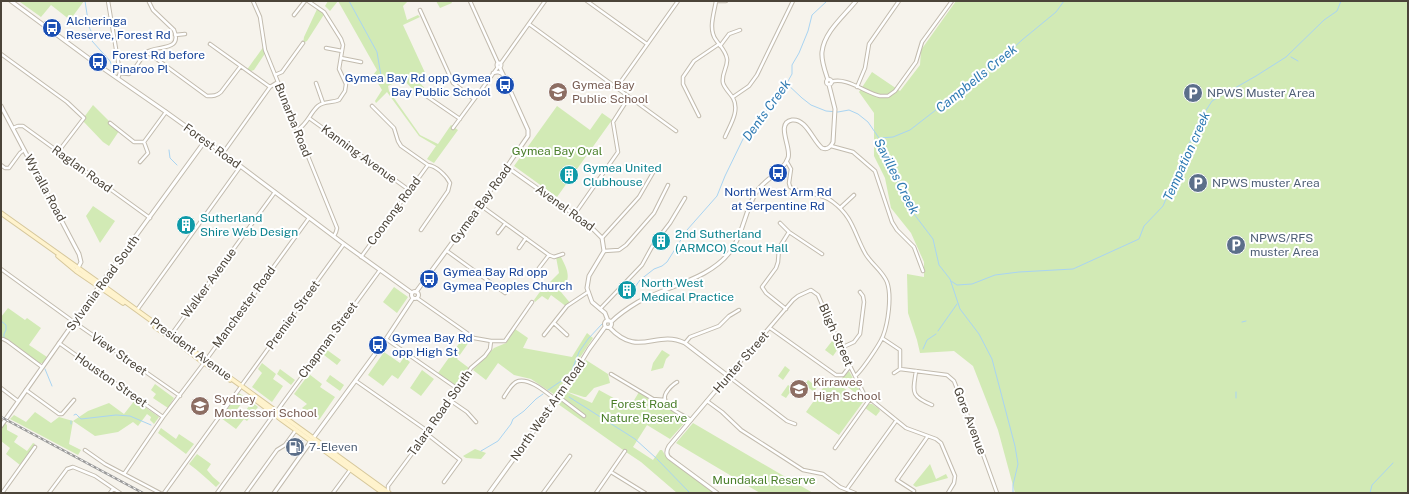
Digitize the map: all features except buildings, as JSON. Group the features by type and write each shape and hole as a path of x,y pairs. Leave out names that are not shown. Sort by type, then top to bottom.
{"main road":[{"name":"President Avenue","path":"1,213 313,439 383,493"},
{"name":"President Avenue","path":"100,286 137,310 205,362"},
{"name":"President Avenue","path":"276,412 296,430 313,439"},
{"name":"President Avenue","path":"352,468 367,476 389,493"},
{"path":"367,476 382,490 383,493"}],"street":[{"name":"Forest Road","path":"11,1 223,153 412,293"},
{"path":"108,1 120,73 118,78"},
{"name":"Bunarba Road","path":"253,1 260,16 265,50 337,228 334,236"},
{"path":"294,15 305,1"},
{"path":"297,130 302,127 318,105 339,100 345,91 346,84 338,69 343,45 341,38 324,12 308,1"},
{"name":"Gymea Bay Road","path":"416,292 525,142 528,134 528,130 470,1"},
{"path":"452,128 505,58 545,1"},
{"path":"587,1 647,44"},
{"path":"617,88 678,1"},
{"path":"725,137 735,112 735,104 733,97 724,84 723,76 727,64 727,58 714,36 712,28 717,1 726,1"},
{"path":"733,97 750,86 757,75 793,1"},
{"path":"831,146 833,142 835,109 822,59 823,46 830,31 856,1"},
{"path":"857,87 865,68 869,44 899,1"},
{"path":"829,82 840,80 880,96 888,96 893,93 916,62 922,42 952,1"},
{"path":"120,73 129,74 147,52 156,48 168,47 173,43 175,35 170,26 153,10 149,2"},
{"path":"420,10 453,83 474,99"},
{"path":"529,24 676,131"},
{"path":"699,116 683,84 683,77 693,63 719,45 729,34 740,30"},
{"path":"175,35 185,34"},
{"path":"275,75 282,72 303,43"},
{"path":"210,44 240,67 270,87"},
{"path":"326,48 342,51"},
{"path":"147,52 207,96 215,96 221,92 240,67"},
{"path":"1,54 66,102 84,118 58,152"},
{"path":"496,57 500,59 505,58"},
{"path":"341,58 361,62"},
{"path":"493,73 498,72 503,75"},
{"path":"223,153 270,87 278,82"},
{"path":"316,83 323,103"},
{"path":"425,95 460,119"},
{"path":"574,215 618,152 613,122 629,98"},
{"name":"Wyralla Road","path":"1,106 79,254 81,260 77,269"},
{"path":"372,106 394,128 400,144 428,165 431,165 449,180 450,187 448,191 421,230"},
{"path":"144,142 166,112"},
{"name":"Kanning Avenue","path":"309,118 409,190"},
{"path":"668,185 654,213 626,245 619,250 604,251 589,276 588,292 592,302 605,313 609,321 638,302 685,283 724,259 737,241 750,203 756,192 787,162 789,152 784,129 785,125 790,121 795,120 800,122 809,130 817,144 822,148 828,148 831,146 853,152 875,171 892,222 897,230 914,247 923,271"},
{"path":"110,123 134,142 144,142"},
{"name":"Raglan Road","path":"13,128 23,126 150,218"},
{"name":"Sylvania Road South","path":"1,426 205,140"},
{"path":"140,162 148,153 144,142"},
{"path":"1,165 5,168 9,168 24,150"},
{"path":"787,162 792,168 789,183 790,187 826,197 840,208 848,217 865,255 882,272 887,283 889,292 888,309 882,338 861,371 855,376"},
{"name":"Coonong Road","path":"362,257 428,165"},
{"path":"137,310 240,167"},
{"name":"Avenel Road","path":"507,167 589,225 602,238 604,251"},
{"path":"602,238 639,197 654,171"},
{"name":"Walker Avenue","path":"171,335 275,192"},
{"path":"840,208 854,195"},
{"path":"600,310 642,265 653,245 670,223 685,198"},
{"path":"480,205 549,255 554,257 563,254"},
{"name":"Manchester Road","path":"124,474 309,218"},
{"path":"780,223 789,232 822,254"},
{"path":"498,233 505,224"},
{"path":"786,309 770,296 762,287 776,268 779,248 789,232"},
{"path":"518,248 526,238"},
{"name":"Premier Street","path":"164,493 344,244"},
{"path":"447,251 506,293"},
{"path":"539,268 549,255"},
{"name":"View Street","path":"1,269 180,396"},
{"name":"Chapman Street","path":"217,493 380,270"},
{"name":"Hunter Street","path":"717,493 669,458 667,452 669,446 796,298 807,291 813,290 818,295"},
{"path":"274,493 386,339 413,298 412,293 416,292 418,294 417,298"},
{"path":"544,335 567,306 588,292"},
{"path":"841,348 854,342 860,334 864,302 863,296 860,292"},
{"name":"Bligh Street","path":"818,295 862,392 896,421 910,430 936,439 941,443 954,474 954,483 948,493"},
{"path":"413,298 417,298 474,338 491,341 505,341 532,302"},
{"path":"685,343 690,337 720,326 729,316 739,310"},
{"name":"North West Arm Road","path":"490,493 572,379 589,349 607,327 611,325 609,321"},
{"path":"554,323 567,335"},
{"path":"607,327 623,338 636,343 668,338 685,343 788,421 795,424"},
{"path":"770,328 836,375 843,375 850,366"},
{"path":"882,338 900,350 900,369 894,372"},
{"path":"3,339 42,367"},
{"path":"386,339 458,389"},
{"name":"Talara Road South","path":"388,486 451,401 471,368 485,356 490,349 491,341"},
{"name":"Houston Street","path":"59,343 164,417"},
{"name":"Gore Avenue","path":"900,369 947,375 954,381 997,493"},
{"path":"916,372 914,386 915,395 932,405"},
{"path":"611,374 653,399 665,400"},
{"path":"504,397 515,382 522,380 530,382 584,416"},
{"path":"356,381 428,433 460,460 444,482"},
{"path":"677,382 671,385 665,396 667,406 691,420"},
{"path":"1,388 18,401"},
{"path":"26,390 58,413 62,414 74,400"},
{"path":"835,448 870,399"},
{"path":"451,401 466,412 476,422"},
{"path":"707,401 722,412 741,430 803,470 823,474 840,487 855,493"},
{"path":"847,489 896,421"},
{"path":"246,493 277,450 285,445 296,430"},
{"path":"914,491 897,480 928,436"},
{"path":"2,493 35,447"},
{"path":"85,450 105,464 160,493"},
{"path":"596,493 625,451"},
{"path":"543,493 570,456"},
{"path":"49,493 70,467 94,476 120,493"},
{"path":"333,493 352,468"},
{"path":"611,472 645,493"},
{"path":"380,486 388,486 389,493"},
{"path":"110,493 113,489"}],"green space":[{"path":"84,1 70,20 51,5 41,17 20,2"},
{"path":"328,1 338,1 330,11 325,6"},
{"path":"338,1 408,1 403,6 407,20 418,15 420,17 403,25 427,77 420,83 427,91 415,92 403,79 388,86 389,91 420,135 438,144 451,125 458,130 434,163 427,159 436,146 419,136 387,92 376,103 375,101 382,90 373,75 377,70"},
{"path":"436,1 451,1 452,3 440,8"},
{"path":"956,1 1408,1 1408,493 1015,493 998,430 973,366 954,351 920,353 908,313 907,274 924,277 924,262 911,233 891,208 885,178 874,156 874,113 859,92 872,72 900,91 920,65 921,50"},
{"path":"318,7 325,13 307,41 303,43 304,37"},
{"path":"264,46 266,52 254,70 248,72 246,71"},
{"path":"93,105 119,131 109,146 103,142 82,120"},
{"name":"Gymea Bay Oval","path":"557,106 590,130 602,113 612,120 557,197 514,166"},
{"path":"93,206 115,221 100,243 86,216"},
{"path":"560,255 568,274 567,282 561,292 571,304 567,307 551,295 548,300 542,296 535,302 534,300 539,293 559,273 556,257"},
{"path":"394,287 408,297 397,313 383,302"},
{"path":"8,308 25,320 27,318 41,328 29,345 47,357 43,363 39,363 7,340 1,340 1,317"},
{"path":"515,329 528,338 523,348 572,357 587,333 593,338 555,395 531,379 514,375 498,363 486,380 473,370 494,348 506,343"},
{"path":"836,336 840,346 833,356 825,350"},
{"path":"463,338 469,342 457,359 469,368 456,386 438,373"},
{"path":"323,347 341,360 337,365 320,352"},
{"path":"662,350 670,355 666,359 663,368 651,371 653,363"},
{"path":"384,352 400,363 404,357 410,362 398,379 392,375 383,386 368,375"},
{"path":"586,360 608,374 610,383 594,388 586,397 584,397 568,392"},
{"path":"262,363 276,374 273,379 283,386 272,402 252,387 262,373 258,369"},
{"path":"785,366 790,370 783,380 778,376"},
{"path":"280,369 295,380 291,385 277,374"},
{"path":"422,370 434,379 421,396 410,388"},
{"path":"849,371 864,399 835,378 842,378"},
{"path":"309,374 322,384 320,387 335,397 319,420 302,408 307,404 294,394"},
{"path":"330,375 344,385 340,391 326,381"},
{"path":"830,378 863,402 839,435 806,412"},
{"path":"808,380 817,387 814,392 805,385"},
{"path":"155,384 174,398 168,408 153,398 156,394 151,390"},
{"path":"788,385 793,388 786,398 781,395"},
{"name":"Forest Road Nature Reserve","path":"599,390 630,407 639,392 688,419 670,439 647,425 633,447 653,460 660,450 662,450 667,458 716,493 677,493 641,462 558,404 567,392 592,403"},
{"path":"239,393 246,398 235,412 241,417 252,402 258,407 247,421 244,419 236,429 221,418"},
{"path":"135,400 159,417 154,424 150,420 151,417 147,414 138,426 133,422 118,432 95,436 73,421 88,411 109,403 124,414"},
{"path":"869,404 872,404 879,409 880,411 876,416 865,408"},
{"path":"35,412 51,423 59,417 73,421 69,444 81,450 78,455 10,419 14,415 26,422"},
{"path":"4,422 7,425 7,430 18,436 14,442 27,451 33,443 35,444 20,465 6,454 10,448 1,441 1,427"},
{"name":"Mundakal Reserve","path":"693,423 813,493 760,493 676,443"},
{"path":"161,428 176,439 179,434 194,444 186,454 158,433"},
{"path":"475,449 486,453 481,459 466,458 463,456"},
{"path":"197,454 211,464 207,470 220,483 216,487 189,464"},
{"path":"930,464 936,479 946,474 948,478 916,487 913,485"}],"waterway":[{"path":"85,1 89,27 93,35 92,41 110,61 113,69"},
{"path":"349,1 377,52 382,82"},
{"name":"Dents Creek","path":"635,287 640,280 654,269 667,262 687,230 717,196 743,139 783,90 792,74 792,65 799,53 808,31 812,15 827,1"},
{"name":"Campbells Creek","path":"880,138 893,137 910,130 999,61 1056,12 1064,1"},
{"name":"Tempation creek","path":"951,281 957,285 972,284 995,275 1073,269 1139,239 1144,226 1163,206 1198,123 1212,101 1286,57 1324,20 1337,11 1341,1"},
{"path":"1291,57 1298,61"},
{"name":"Savilles Creek","path":"786,83 811,105 826,111 838,112 849,110 858,114 868,122 881,141 911,210 933,239 939,265 950,279 960,309 979,334 992,359 1015,446 1018,464 1013,485 1013,493"},
{"path":"169,150 170,158 177,165"},
{"path":"938,331 957,304"},
{"path":"1,321 6,325 4,338"},
{"path":"1242,322 1246,321"},
{"name":"Dents Creek","path":"548,390 570,375 579,352 588,339 602,324"},
{"path":"923,349 927,340 936,334"},
{"path":"45,369 52,386"},
{"path":"1236,392 1236,398"},
{"name":"Dents Creek","path":"481,451 498,441 513,419 543,394"},
{"path":"569,397 635,439 656,458"},
{"path":"74,415 76,414 81,419 116,415 130,416 151,425"},
{"path":"657,459 690,493"},
{"name":"Savilles Creek","path":"1370,493 1372,485 1393,463"}],"railway":[{"path":"1,417 143,493"}],"place":[{"name":"Alcheringa Reserve, Forest Rd","path":"52,28"},
{"name":"Forest Rd before Pinaroo Pl","path":"98,62"},
{"name":"Gymea Bay Rd opp Gymea Bay Public School","path":"505,85"},
{"name":"Gymea Bay Public School","path":"558,92"},
{"name":"NPWS Muster Area","path":"1193,93"},
{"name":"North West Arm Rd at Serpentine Rd","path":"778,173"},
{"name":"Gymea United Clubhouse","path":"569,175"},
{"name":"NPWS muster Area","path":"1198,183"},
{"name":"Sutherland Shire Web Design","path":"186,225"},
{"name":"2nd Sutherland (ARMCO) Scout Hall","path":"661,241"},
{"name":"NPWS/RFS muster Area","path":"1236,245"},
{"name":"Gymea Bay Rd opp Gymea Peoples Church","path":"429,279"},
{"name":"North West Medical Practice","path":"627,290"},
{"name":"Gymea Bay Rd opp High St","path":"378,345"},
{"name":"Kirrawee High School","path":"799,389"},
{"name":"Sydney Montessori School","path":"200,406"},
{"name":"7-Eleven","path":"295,447"}]}
